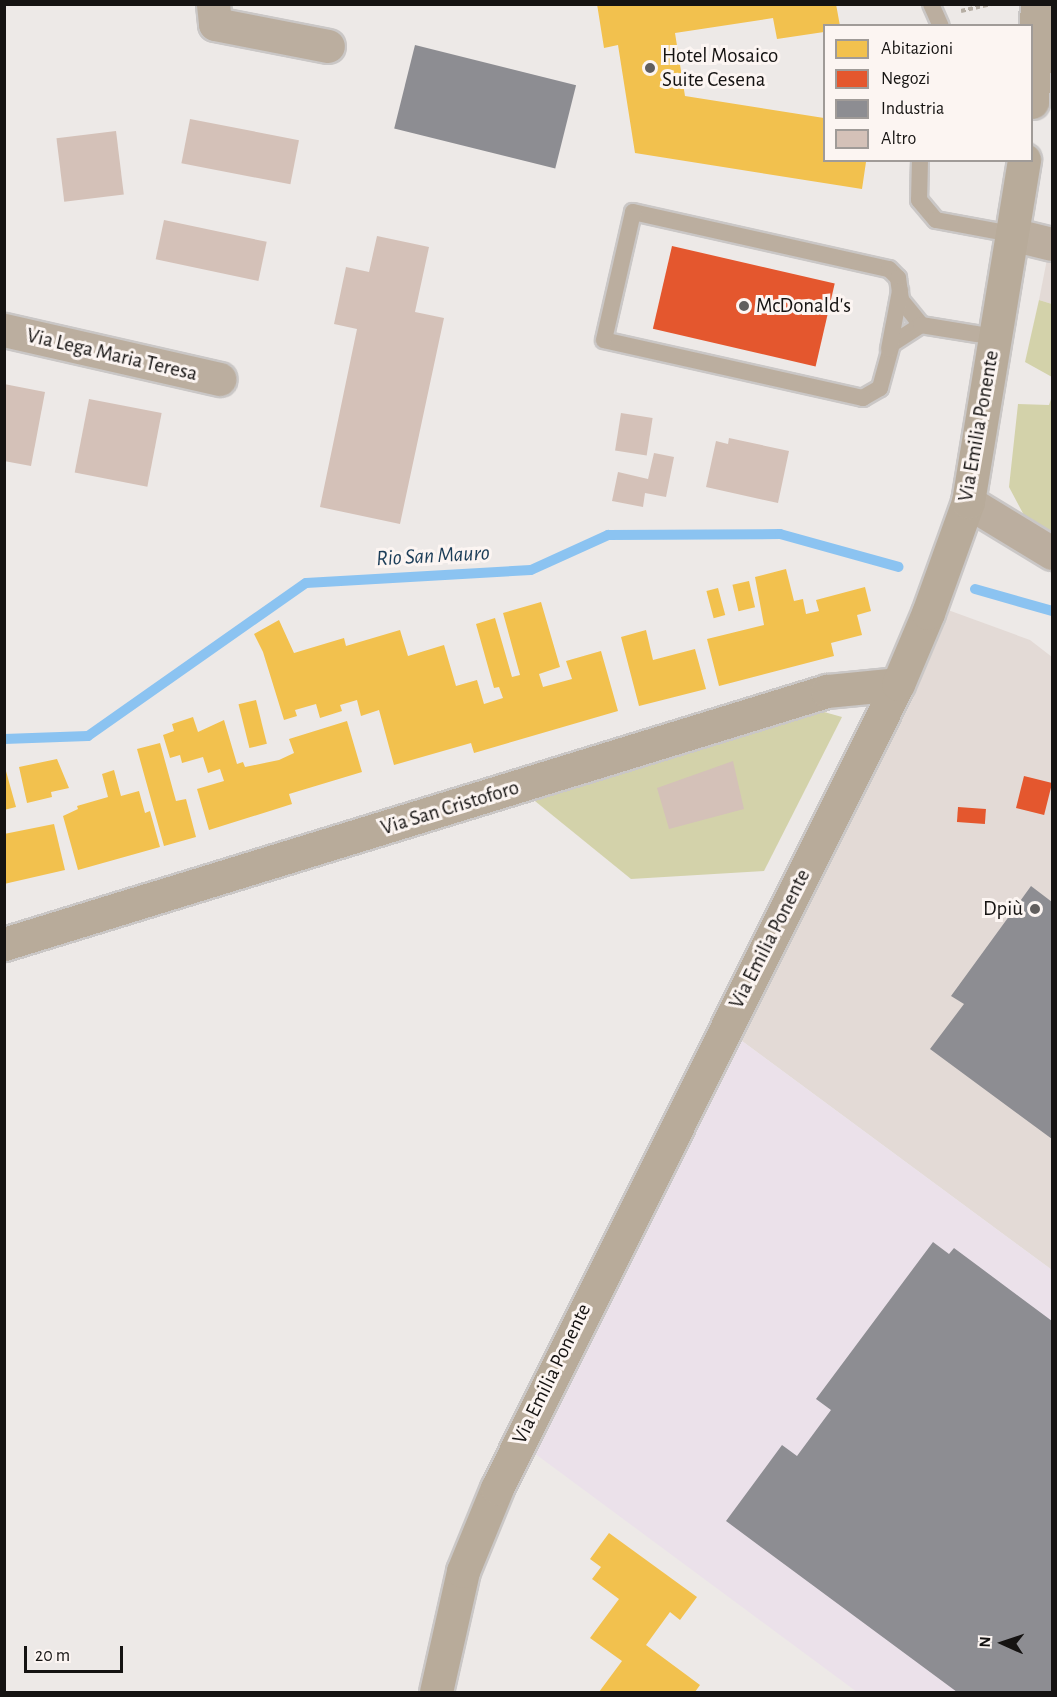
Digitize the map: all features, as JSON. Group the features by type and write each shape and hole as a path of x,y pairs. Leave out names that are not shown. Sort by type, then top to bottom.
{"main road":[{"path":"1033,82 1037,4"},
{"path":"1033,122 1053,78"},
{"name":"Via Emilia Ponente","path":"436,1692 463,1571 497,1488 898,684 928,613 969,502 1024,162"},
{"name":"Via San Cristoforo","path":"4,944 827,691 898,684"}],"street":[{"path":"213,4 216,24 328,46"},
{"path":"1011,234 1053,244"},
{"name":"Via Lega Maria Teresa","path":"4,330 219,380"},
{"path":"969,502 1053,553"}],"lane":[{"path":"931,4 940,24"},
{"path":"920,162 919,200 936,220 1011,234"},
{"path":"900,289 880,388 863,398 604,340 633,212 882,266 893,271 900,289 901,300 921,326"},
{"path":"889,349 896,340 921,326 994,337"}],"shaded area":[{"path":"1052,234 1052,304 1039,300"},
{"path":"948,610 1030,640 1052,657 1052,1270 738,1038"},
{"path":"738,1038 1052,1270 1052,1692 857,1692 530,1450"}],"green space":[{"path":"1039,300 1052,304 1052,377 1025,362"},
{"path":"1052,396 1052,531 1026,519 1009,487 1018,404 1049,405"},
{"path":"817,710 842,717 764,871 631,879 530,797"}],"building: Abitazioni":[{"path":"597,4 836,4 840,24 823,24 823,32 777,39 773,18 675,33 685,96 823,118 823,162 866,162 862,189 635,153 618,45 604,48"},
{"path":"786,569 794,601 803,599 806,614 819,611 816,600 865,587 871,611 857,615 862,635 831,643 834,656 719,686 707,639 764,625 755,577"},
{"path":"749,581 755,607 739,611 732,585"},
{"path":"718,588 725,615 714,618 706,591"},
{"path":"541,602 560,667 539,674 543,687 572,679 566,661 601,651 618,711 474,753 471,743 394,765 379,710 361,716 357,700 340,705 342,711 320,718 316,704 295,710 297,716 284,720 263,652 254,634 279,620 294,653 344,638 346,646 400,630 408,656 444,645 456,686 477,680 484,704 503,698 499,687 494,688 476,624 495,618 512,677 520,675 503,613"},
{"path":"646,630 653,660 695,649 706,689 639,706 621,637"},
{"path":"256,700 267,744 249,748 239,704"},
{"path":"193,717 198,732 224,720 237,764 243,762 245,767 279,760 294,753 289,739 347,721 362,772 289,794 292,804 209,830 197,789 224,781 220,769 208,773 203,757 182,763 180,755 170,758 163,735 174,731 172,724"},
{"path":"160,743 176,801 186,799 196,837 164,846 137,749"},
{"path":"57,759 69,788 51,792 52,797 27,803 19,767"},
{"path":"4,764 16,807 4,810"},
{"path":"114,770 121,796 139,791 145,813 150,811 160,847 78,870 63,816 78,809 77,806 108,797 102,774"},
{"path":"54,824 65,870 4,884 4,834"},
{"path":"609,1533 697,1597 680,1620 670,1612 646,1645 700,1685 695,1692 599,1692 622,1661 590,1638 619,1599 592,1579 601,1567 590,1559"}],"building: Negozi":[{"name":"McDonald's","path":"672,246 835,284 816,366 653,329"},
{"path":"1024,776 1052,783 1044,815 1016,808"},
{"path":"958,807 986,809 985,824 957,822"}],"building: Industria":[{"path":"415,45 576,85 555,169 394,128"},
{"path":"1031,886 1052,902 1052,1139 930,1049 964,1004 951,996"},
{"path":"933,1242 949,1254 954,1248 1052,1321 1052,1692 957,1692 726,1521 782,1445 797,1456 831,1410 816,1399"}],"building: Altro":[{"path":"190,119 299,140 290,184 181,163"},
{"path":"116,131 124,195 64,202 56,138"},
{"path":"164,220 267,242 258,281 156,259"},
{"path":"377,236 429,247 415,312 444,318 400,524 320,507 357,329 334,324 346,267 369,272"},
{"path":"4,384 45,392 31,466 4,461"},
{"path":"89,399 162,413 147,487 75,473"},
{"path":"621,413 653,418 647,456 615,451"},
{"path":"729,438 789,451 778,503 706,487 716,441 728,444"},
{"path":"654,453 674,457 666,497 645,493 643,507 612,501 618,472 648,479"},
{"path":"733,761 744,809 669,829 657,788"}],"waterway":[{"name":"Rio San Mauro","path":"4,739 88,736 306,583 531,570 608,535 780,534 899,567"},
{"name":"Rio San Mauro","path":"975,589 1052,611"}],"place":[{"name":"Hotel Mosaico Suite Cesena","path":"650,68"},
{"name":"McDonald's","path":"744,306"},
{"name":"Dpiù","path":"1035,909"}]}
